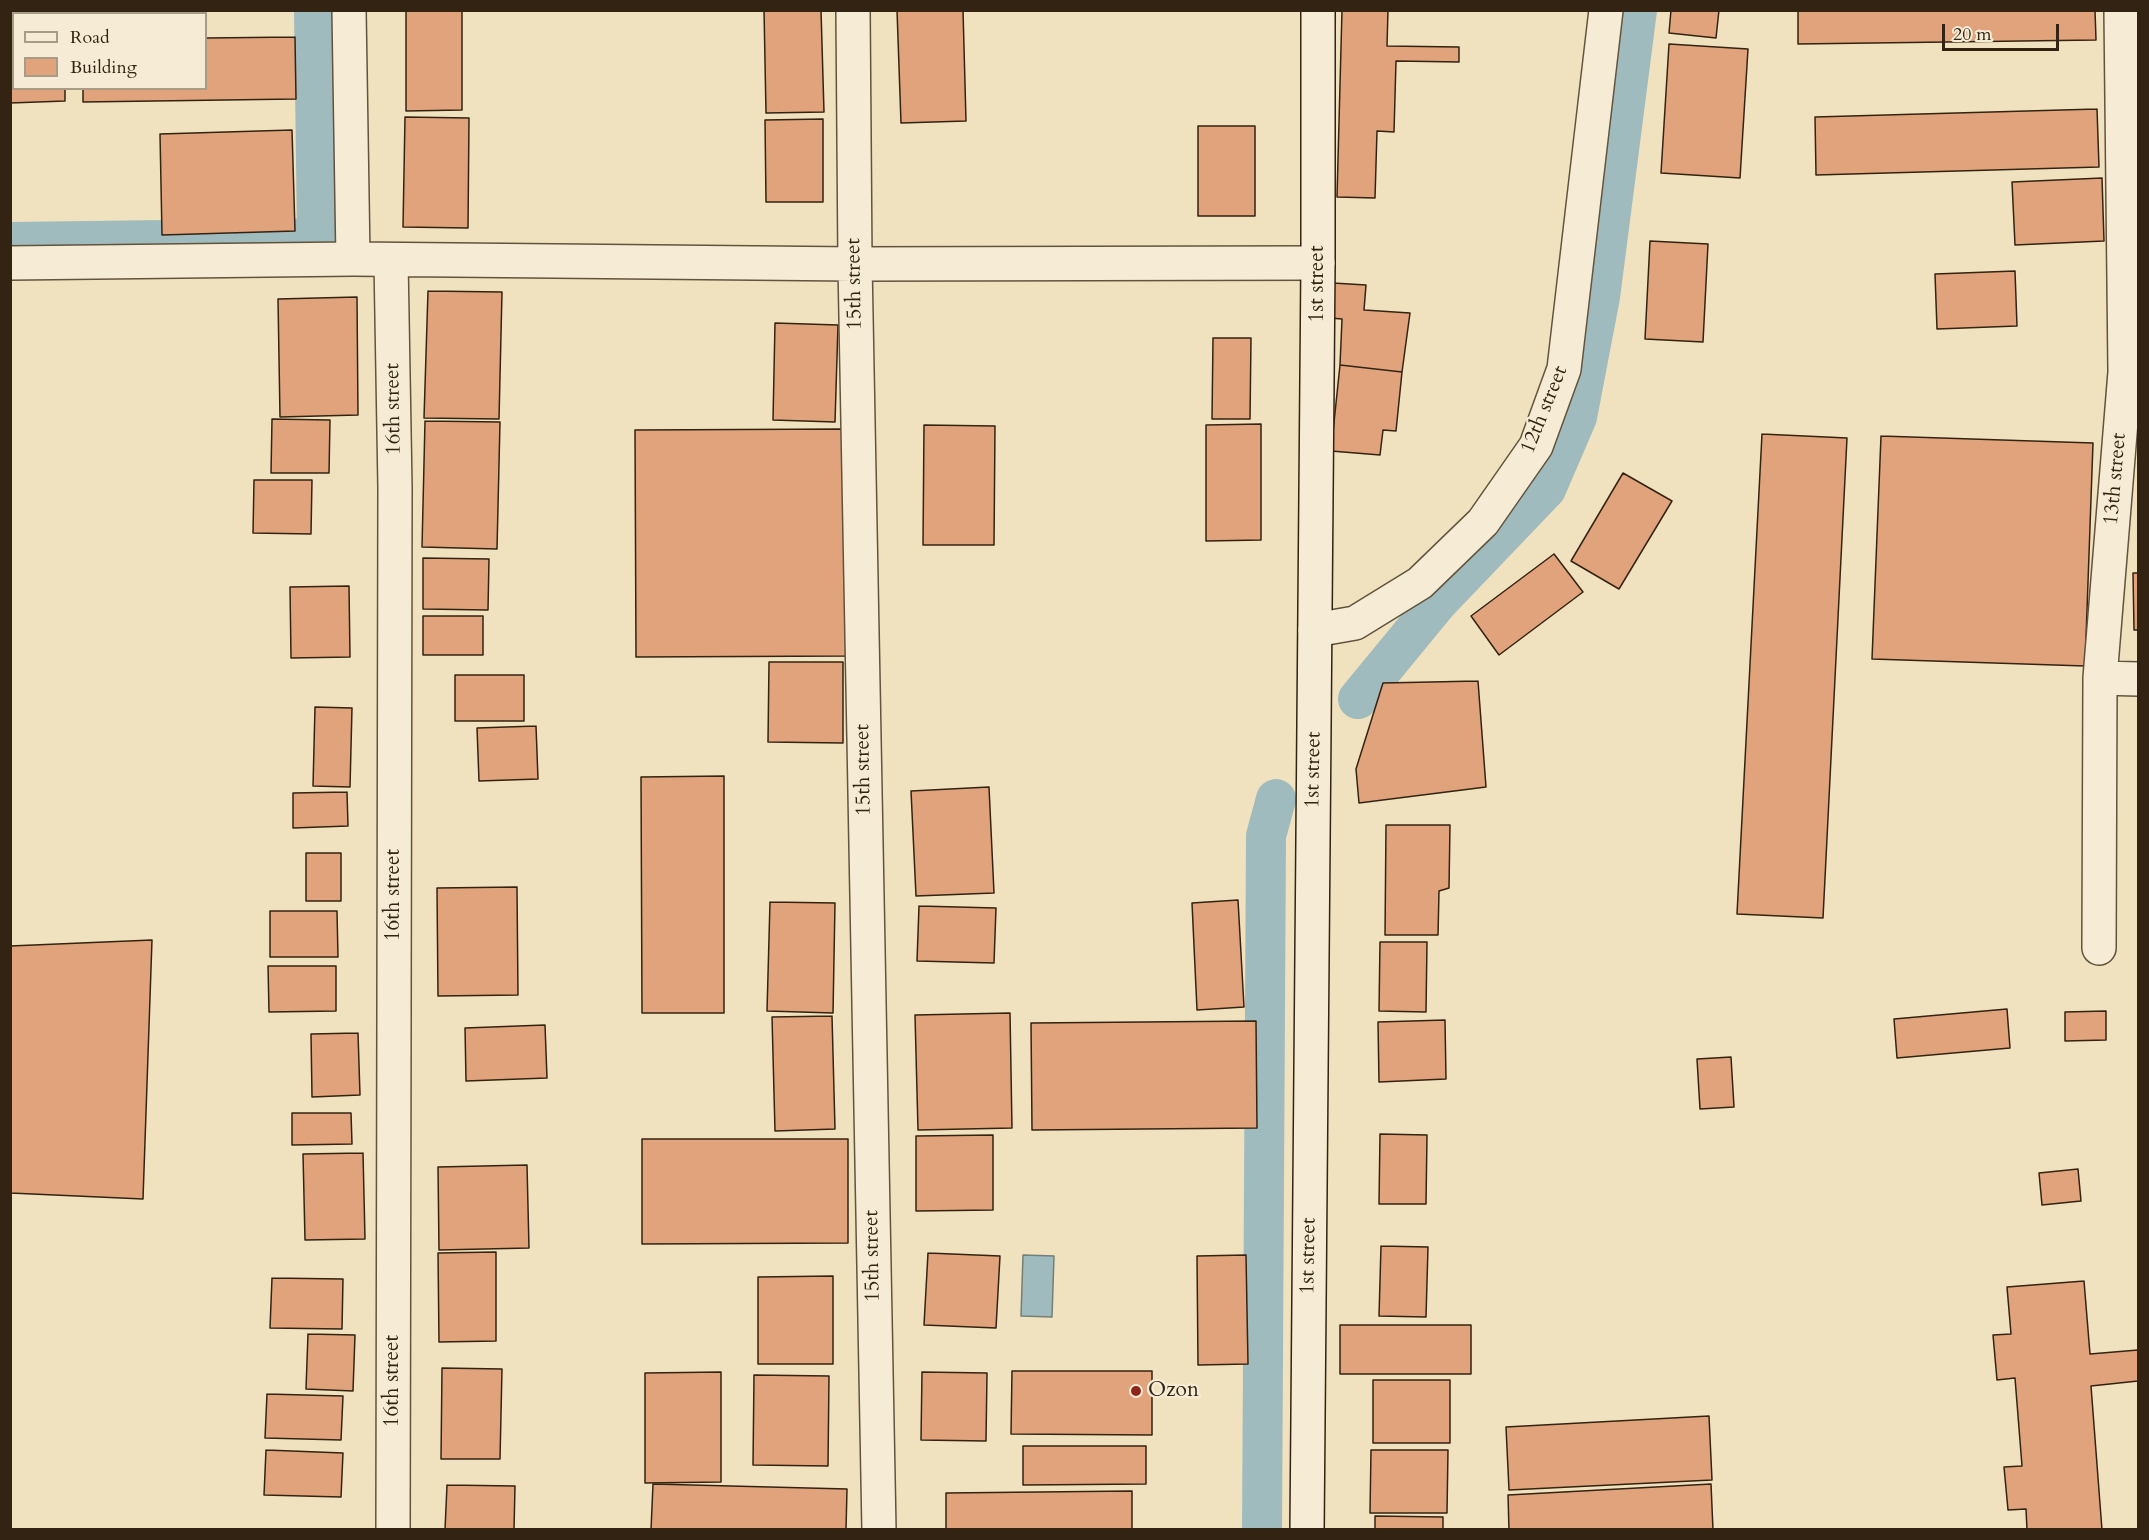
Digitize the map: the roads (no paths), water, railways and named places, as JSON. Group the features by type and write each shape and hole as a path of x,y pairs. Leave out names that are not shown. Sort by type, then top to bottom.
{"street":[{"path":"349,10 353,259"},
{"name":"15th street","path":"853,10 855,264 879,1530"},
{"name":"1st street","path":"1306,1530 1318,263 1318,10"},
{"name":"12th street","path":"1315,630 1355,623 1420,583 1483,522 1536,446 1564,369 1606,10"},
{"name":"13th street","path":"2099,948 2100,678 2132,373 2121,10"},
{"path":"10,263 353,259 855,264 1318,263"},
{"name":"16th street","path":"391,260 395,488 393,1530"},
{"path":"2100,678 2139,679"}],"water":[{"path":"1023,1255 1054,1256 1052,1317 1021,1316"}],"waterway":[{"path":"10,242 317,238 314,10"},
{"path":"1358,699 1437,603 1546,489 1577,417 1600,297 1637,10"},
{"path":"1262,1530 1266,836 1276,799"}],"place":[{"name":"Ozon","path":"1136,1391"}]}
